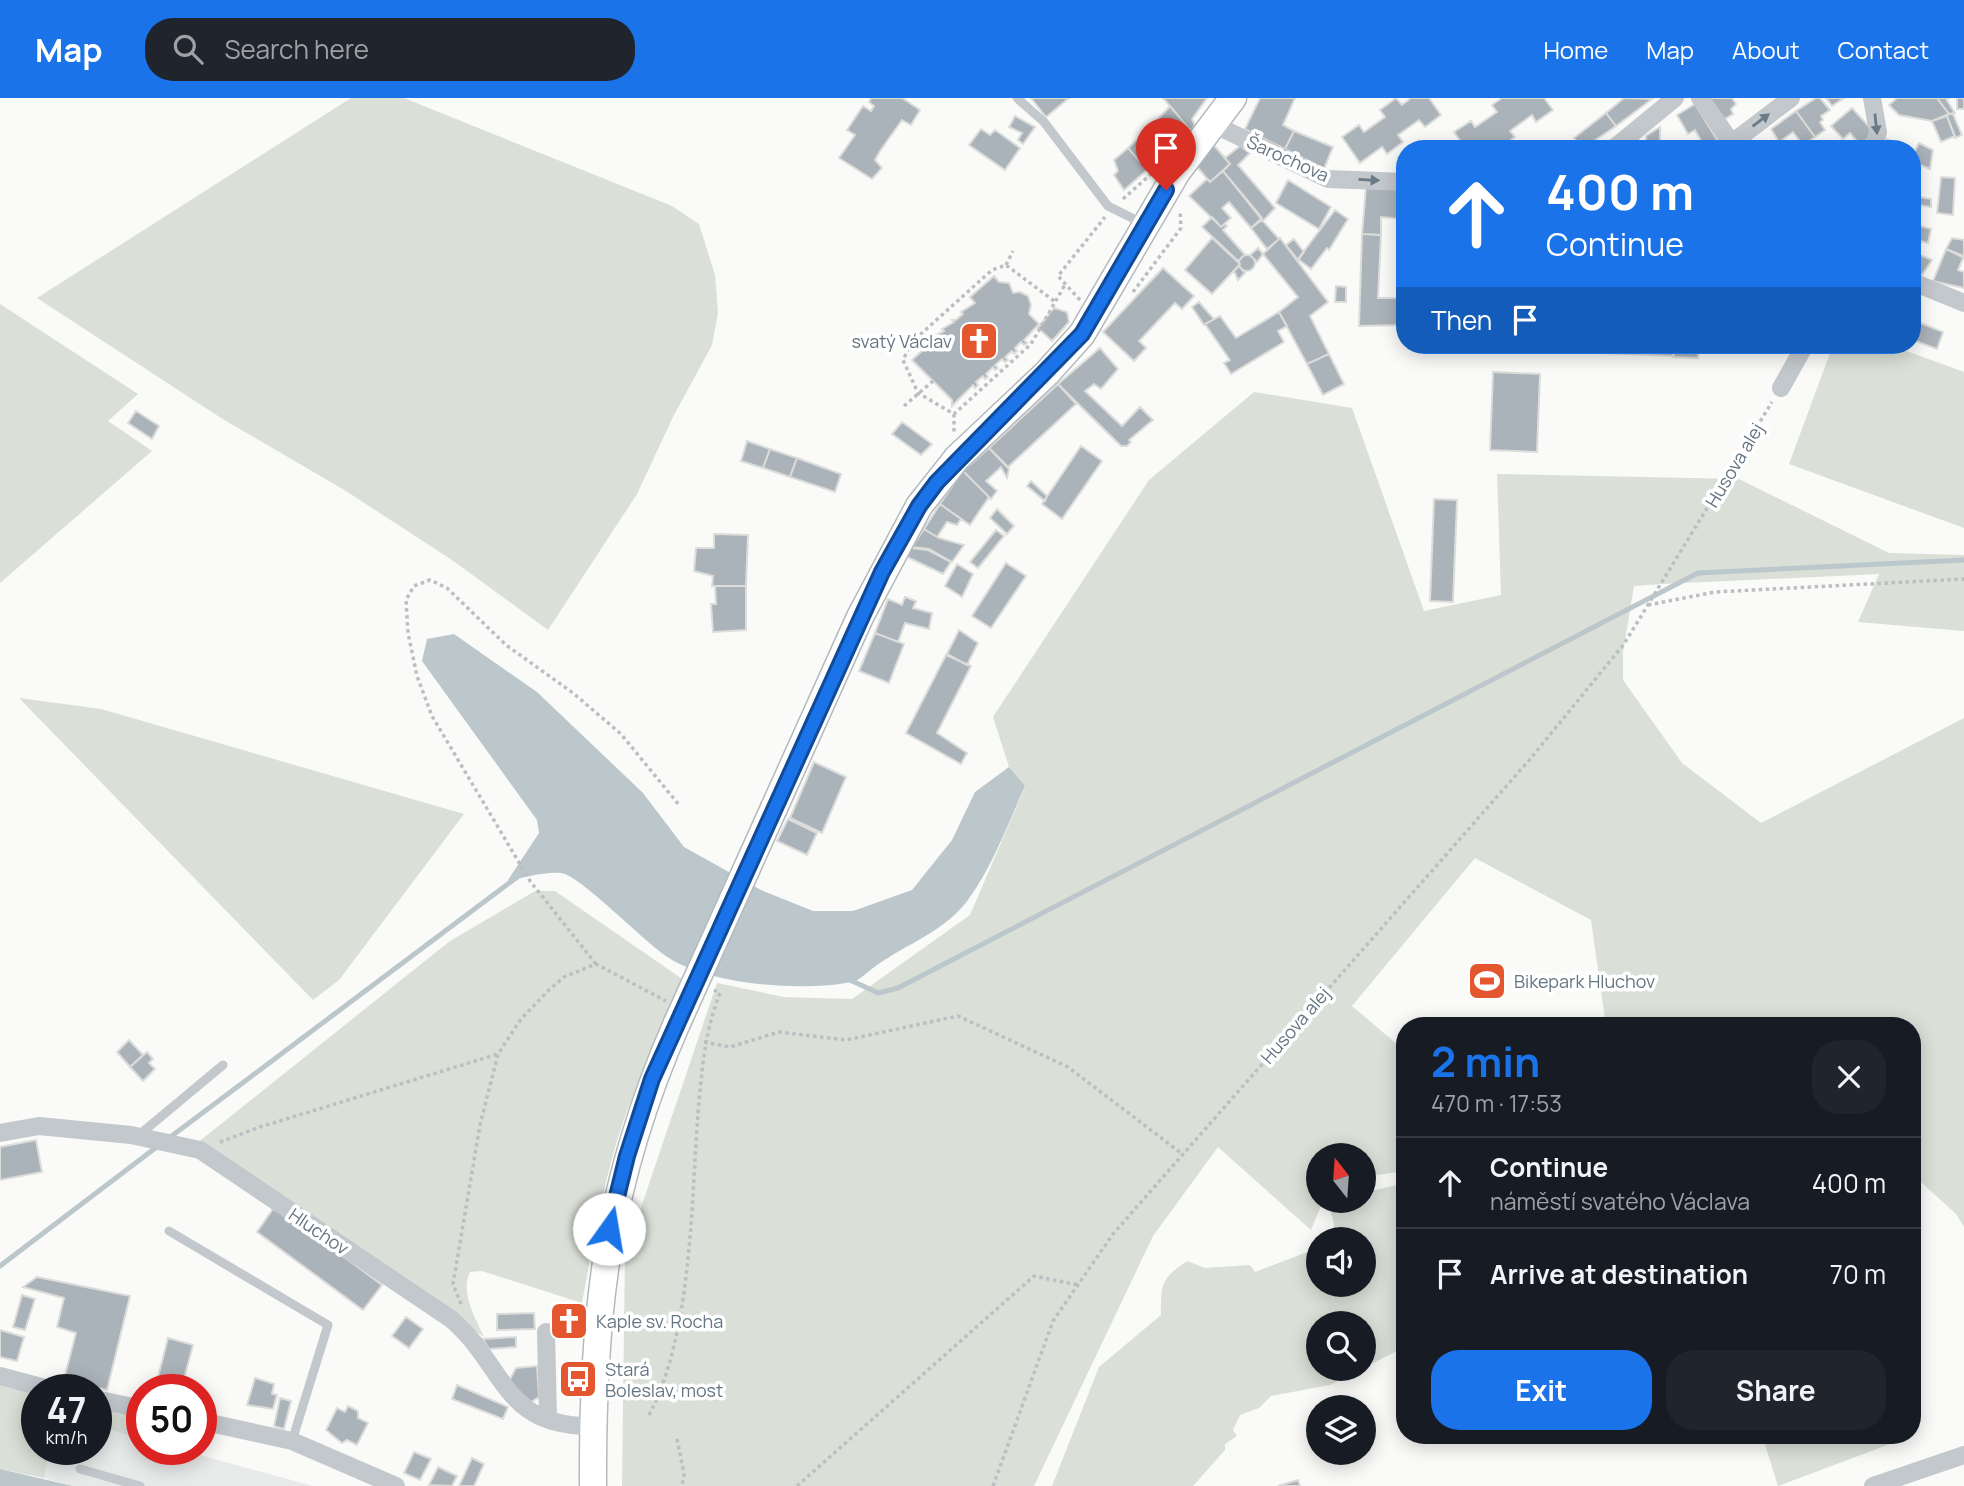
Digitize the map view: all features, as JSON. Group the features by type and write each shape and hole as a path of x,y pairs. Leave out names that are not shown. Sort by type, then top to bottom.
{"main road":[{"path":"593,1486 595,1332 609,1229 631,1143 675,1014 774,808 860,617 919,506 957,458 1047,373 1082,334 1177,172 1233,98"}],"street":[{"path":"1624,140 1675,98"},
{"path":"1700,98 1729,140"},
{"path":"1740,140 1791,98"},
{"path":"1872,98 1878,132 1876,140"},
{"name":"Šarochova","path":"1215,125 1328,178 1396,182"},
{"path":"1921,285 1964,303"},
{"path":"1781,388 1800,354"},
{"name":"Hluchov","path":"0,1133 39,1126 138,1137 200,1150 451,1318 476,1344 507,1392 526,1411 570,1426 592,1426"},
{"path":"546,1332 548,1419"},
{"path":"0,1376 21,1382"},
{"path":"217,1425 292,1441 396,1486"},
{"path":"1874,1486 1964,1455"}],"lane":[{"path":"1017,98 1044,122 1108,206 1146,225"},
{"path":"138,1137 223,1065"},
{"path":"169,1231 328,1325 292,1441"},
{"path":"79,1469 140,1486"}],"path":[{"path":"1131,295 1181,228 1180,206"},
{"path":"954,414 918,393 903,360 912,342 992,270 1006,265 1013,251"},
{"path":"1006,265 1054,301"},
{"path":"957,442 952,429 954,414 1031,344 1066,283"},
{"path":"904,406 933,381"},
{"name":"Husova alej","path":"993,1486 1053,1321 1113,1234 1531,758 1624,644 1781,388"},
{"path":"1648,605 1715,592 1964,579"},
{"path":"675,1014 596,964 530,881 432,716 417,676 408,633 407,600 414,586 430,580 447,588 506,645 573,693 621,734 679,805"},
{"path":"462,1308 453,1284 480,1125 498,1054 521,1019 548,990 564,977 596,964"},
{"path":"649,1415 664,1386 680,1327 704,1042 720,993"},
{"path":"704,1042 730,1047 779,1032 846,1040 958,1016 1068,1067 1181,1154"},
{"path":"200,1150 260,1127 498,1054"},
{"path":"797,1486 1034,1276 1078,1285"},
{"path":"677,1439 684,1474 682,1486"}],"shaded area":[{"path":"351,98 404,98 672,206 699,224 715,275 718,313 712,345 673,417 637,494 548,630 452,560 346,491 221,418 37,298"},
{"path":"0,304 138,394 108,421 152,451 0,583"},
{"path":"1830,354 1915,354 1964,372 1964,528 1789,464"},
{"path":"1254,392 1352,408 1424,611 1501,595 1497,474 1739,479 1889,553 1964,555 1964,631 1858,622 1879,574 1634,586 1623,652 1623,680 1682,763 1761,823 1964,718 1964,1227 1956,1214 1921,1182 1921,1017 1605,1017 1591,920 1475,858 1352,1006 1396,1043 1396,1172 1376,1175 1376,1143 1306,1143 1306,1213 1318,1213 1312,1227 1308,1227 1218,1147 1153,1236 1034,1486 622,1486 625,1255 717,983 784,997 852,999 970,915 1025,787 1009,767 993,717 1149,480"},
{"path":"454,634 537,692 643,793 684,847 761,890 813,911 853,911 912,890 952,840 975,792 1009,767 1025,786 985,874 959,911 937,929 889,957 858,980 831,985 783,986 709,975 669,958 570,877 561,873 548,873 508,880 539,833 537,820 422,661 427,639"},
{"path":"19,698 101,709 464,814 339,980 313,1000"},
{"path":"535,891 555,891 688,983 644,1070 622,1125 604,1191 582,1303 482,1271 470,1272 467,1280 468,1296 484,1337 222,1157 196,1144 450,941"},
{"path":"1396,1185 1396,1352 1376,1362 1376,1311 1306,1311 1306,1381 1338,1381 1330,1385 1271,1396 1259,1408 1240,1415 1233,1430 1237,1436 1225,1444 1225,1450 1193,1486 1052,1486 1099,1367 1161,1315 1164,1283 1187,1261 1205,1268 1250,1265 1255,1272 1306,1253 1306,1297 1376,1297 1376,1227 1334,1227 1331,1213 1376,1213 1376,1190"},
{"path":"0,1383 21,1388 21,1465 47,1465 44,1478 0,1469"},
{"path":"112,1410 126,1413 126,1434 112,1431"},
{"path":"112,1431 126,1434 126,1465 217,1465 217,1460 313,1486 73,1486 44,1478 47,1465 112,1465"},
{"path":"1765,1444 1890,1444 1778,1486"},
{"path":"0,1469 73,1486 0,1486"}],"building":[{"path":"871,98 902,98 920,110 911,125 902,120 880,151 875,160 882,168 872,179 839,158 855,135 847,130 863,106 871,111 874,106 869,102"},
{"path":"1031,98 1069,98 1046,117"},
{"path":"1163,98 1207,98 1192,119 1195,125 1191,131"},
{"path":"1260,98 1295,98 1283,125 1294,131 1285,149 1245,129"},
{"path":"1396,98 1402,105 1411,98 1429,98 1441,115 1425,127 1419,120 1398,135 1402,140 1396,140 1396,147 1387,154 1382,147 1360,163 1342,137 1359,125 1364,132 1385,117 1380,110"},
{"path":"1502,98 1544,98 1553,110 1536,122 1532,115 1510,131 1515,137 1511,140 1460,140 1454,132 1471,121 1475,127 1497,112 1492,105"},
{"path":"1624,98 1652,99 1616,126 1606,113"},
{"path":"1709,98 1732,98 1736,104 1731,109 1733,114 1723,120"},
{"path":"1820,98 1830,110 1821,116 1823,120 1820,122 1825,130 1815,137 1796,111"},
{"path":"1826,98 1844,98 1832,106"},
{"path":"1897,98 1937,98 1949,114 1932,121 1899,115 1889,105"},
{"path":"1937,98 1950,98 1946,99 1955,113 1949,114"},
{"path":"1957,98 1964,98 1964,109 1957,109"},
{"path":"1695,104 1717,140 1701,140 1695,130 1688,134 1677,115"},
{"path":"1170,106 1191,131 1169,151 1150,128"},
{"path":"1852,108 1875,133 1866,140 1856,140 1850,133 1843,139 1831,126"},
{"path":"1796,111 1815,137 1810,140 1799,140 1793,132 1778,140 1771,129"},
{"path":"1606,113 1616,126 1595,140 1574,138"},
{"path":"1953,114 1962,135 1955,138 1947,116"},
{"path":"1015,116 1035,127 1023,144 1018,140 1022,133 1009,127"},
{"path":"1947,116 1955,136 1941,142 1932,121"},
{"path":"1660,127 1660,140 1646,140 1646,136"},
{"path":"1150,128 1169,151 1147,170 1128,148"},
{"path":"981,129 990,135 995,130 1020,148 1005,170 969,145"},
{"path":"1294,131 1333,147 1324,169 1285,149"},
{"path":"1212,143 1230,164 1210,182 1192,161"},
{"path":"1921,144 1933,150 1930,169 1921,165"},
{"path":"1240,146 1250,153 1238,165 1275,208 1263,221 1223,171 1230,164 1225,158"},
{"path":"1128,148 1147,170 1124,190 1114,175 1118,171 1114,160"},
{"path":"1223,171 1262,218 1251,228 1229,202 1222,208 1231,218 1221,227 1189,196 1207,179 1210,182"},
{"path":"1941,177 1955,178 1953,215 1937,213"},
{"path":"1288,180 1331,207 1319,229 1276,203"},
{"path":"1366,187 1396,189 1396,218 1381,217 1381,235 1362,234"},
{"path":"1921,197 1931,199 1931,207 1921,205"},
{"path":"1335,210 1348,219 1329,250 1327,248 1311,269 1298,259"},
{"path":"1212,217 1221,227 1225,224 1227,226 1223,230 1245,255 1238,261 1202,227"},
{"path":"1262,220 1279,239 1267,249 1251,228"},
{"path":"1921,226 1931,229 1928,243 1921,241"},
{"path":"1362,234 1381,235 1378,298 1396,298 1396,325 1359,326"},
{"path":"1212,238 1240,264 1212,294 1185,270"},
{"path":"1280,238 1328,302 1310,316 1329,354 1307,364 1279,312 1298,297 1263,254"},
{"path":"1952,238 1964,240 1964,258 1946,249"},
{"path":"1294,239 1304,252 1298,260 1286,245"},
{"path":"1258,248 1263,254 1257,262 1250,255"},
{"path":"1946,249 1964,256 1958,270 1964,272 1964,288 1933,281"},
{"path":"1247,255 1253,257 1253,269 1247,271 1241,269 1239,263 1241,257"},
{"path":"1921,255 1932,260 1921,275"},
{"path":"1239,266 1245,273 1238,280 1234,271"},
{"path":"1163,268 1194,296 1182,309 1175,303 1139,341 1146,348 1134,361 1103,332"},
{"name":"svatý Václav","path":"994,276 999,282 1009,283 1013,293 1020,292 1028,296 1031,305 1029,314 1039,324 1024,340 1027,343 1024,345 1021,342 1015,348 1017,351 1014,354 1012,351 1005,357 1008,360 1005,362 1002,359 995,365 998,368 995,370 993,367 986,374 988,377 985,379 983,376 976,382 978,385 975,388 973,385 952,406 952,400 912,360 925,348 923,346 927,346 935,339 933,337 944,331 942,329 975,303 970,297"},
{"path":"1336,286 1346,287 1346,302 1335,302"},
{"path":"1199,302 1214,319 1204,325 1192,307"},
{"path":"1054,308 1067,312 1069,322 1052,341 1038,328"},
{"path":"1279,312 1287,326 1278,331 1284,342 1231,374 1224,363 1230,360 1205,324 1220,316 1236,338"},
{"path":"1921,323 1943,332 1937,349 1921,343"},
{"path":"1100,348 1118,369 1101,389 1094,384 1085,391 1122,426 1140,407 1153,420 1129,440 1131,442 1127,446 1121,446 1058,384"},
{"path":"1329,354 1344,384 1323,395 1307,364"},
{"path":"1626,354 1674,354 1674,356"},
{"path":"1673,354 1698,354 1698,358 1673,357"},
{"path":"1493,372 1540,374 1537,452 1490,450"},
{"path":"1058,384 1076,404 1008,467 989,448"},
{"path":"136,411 159,426 152,439 128,423"},
{"path":"902,422 932,444 921,455 892,434"},
{"path":"747,441 770,449 763,468 741,461"},
{"path":"1081,446 1102,461 1062,519 1042,504"},
{"path":"989,448 1009,469 1007,478 1001,467 986,481 997,491 991,499 963,471"},
{"path":"770,449 797,458 790,477 763,468"},
{"path":"797,458 841,474 835,492 790,477"},
{"path":"963,471 989,497 970,525 940,504"},
{"path":"1031,481 1047,496 1045,501 1027,486"},
{"path":"1434,499 1457,500 1453,602 1430,601"},
{"path":"940,504 961,519 957,525 947,522 937,537 924,529"},
{"path":"997,509 1014,526 1007,534 990,518"},
{"path":"924,529 939,538 964,545 952,562 929,549 912,547"},
{"path":"996,530 1004,536 978,568 970,562"},
{"path":"714,534 748,535 746,586 712,586 713,576 694,571 696,548 714,548"},
{"path":"911,548 928,550 951,562 943,574 905,556"},
{"path":"1006,563 1026,576 991,628 972,616"},
{"path":"957,564 973,574 962,597 945,586"},
{"path":"715,586 746,586 746,630 713,632 711,604 716,604"},
{"path":"905,597 916,601 913,608 932,613 929,629 905,623 898,642 875,633 888,599 902,605"},
{"path":"959,630 978,643 967,665 947,654"},
{"path":"875,633 904,644 889,683 859,671"},
{"path":"946,655 971,666 937,733 967,753 961,764 906,733"},
{"path":"814,762 846,777 822,833 790,818"},
{"path":"788,819 817,833 807,855 777,841"},
{"path":"129,1040 143,1055 130,1067 117,1052"},
{"path":"147,1052 153,1059 149,1063 155,1069 143,1081 130,1067"},
{"path":"36,1140 42,1172 0,1180 0,1147"},
{"path":"275,1206 382,1285 363,1310 257,1232"},
{"path":"37,1277 130,1296 111,1374 65,1374 76,1333 57,1327 64,1298 23,1287"},
{"path":"22,1295 35,1299 25,1330 13,1327"},
{"path":"534,1313 535,1329 497,1330 497,1314"},
{"path":"406,1317 423,1329 409,1348 392,1336"},
{"path":"0,1330 24,1337 17,1361 0,1357"},
{"path":"516,1337 516,1347 489,1349 483,1339"},
{"path":"168,1338 193,1345 185,1374 159,1374"},
{"path":"537,1366 539,1397 531,1402 508,1383 516,1368"},
{"path":"255,1378 274,1384 272,1394 277,1395 273,1409 247,1405"},
{"path":"457,1385 508,1407 503,1419 452,1399"},
{"path":"280,1398 291,1401 284,1429 274,1426"},
{"path":"348,1406 358,1411 358,1418 368,1423 357,1445 347,1440 342,1443 326,1430 337,1408 345,1412"},
{"path":"414,1452 431,1459 420,1480 404,1473"},
{"path":"472,1458 484,1464 474,1486 459,1486"},
{"path":"438,1467 457,1476 452,1486 429,1485"},
{"path":"1298,1480 1300,1486 1278,1486"}],"waterway":[{"path":"850,980 878,993 898,988 1698,573 1964,560"},
{"path":"169,1138 520,875"},
{"path":"0,1266 158,1146"}],"place":[{"name":"svatý Václav","path":"979,341"},
{"name":"Bikepark Hluchov","path":"1487,981"},
{"name":"Kaple sv. Rocha","path":"569,1321"},
{"name":"Stará Boleslav, most","path":"578,1379"}],"route":[{"path":"609,1229 627,1156 652,1079 817,710 882,572 919,506 957,458 1047,373 1082,334 1166,190"}]}
